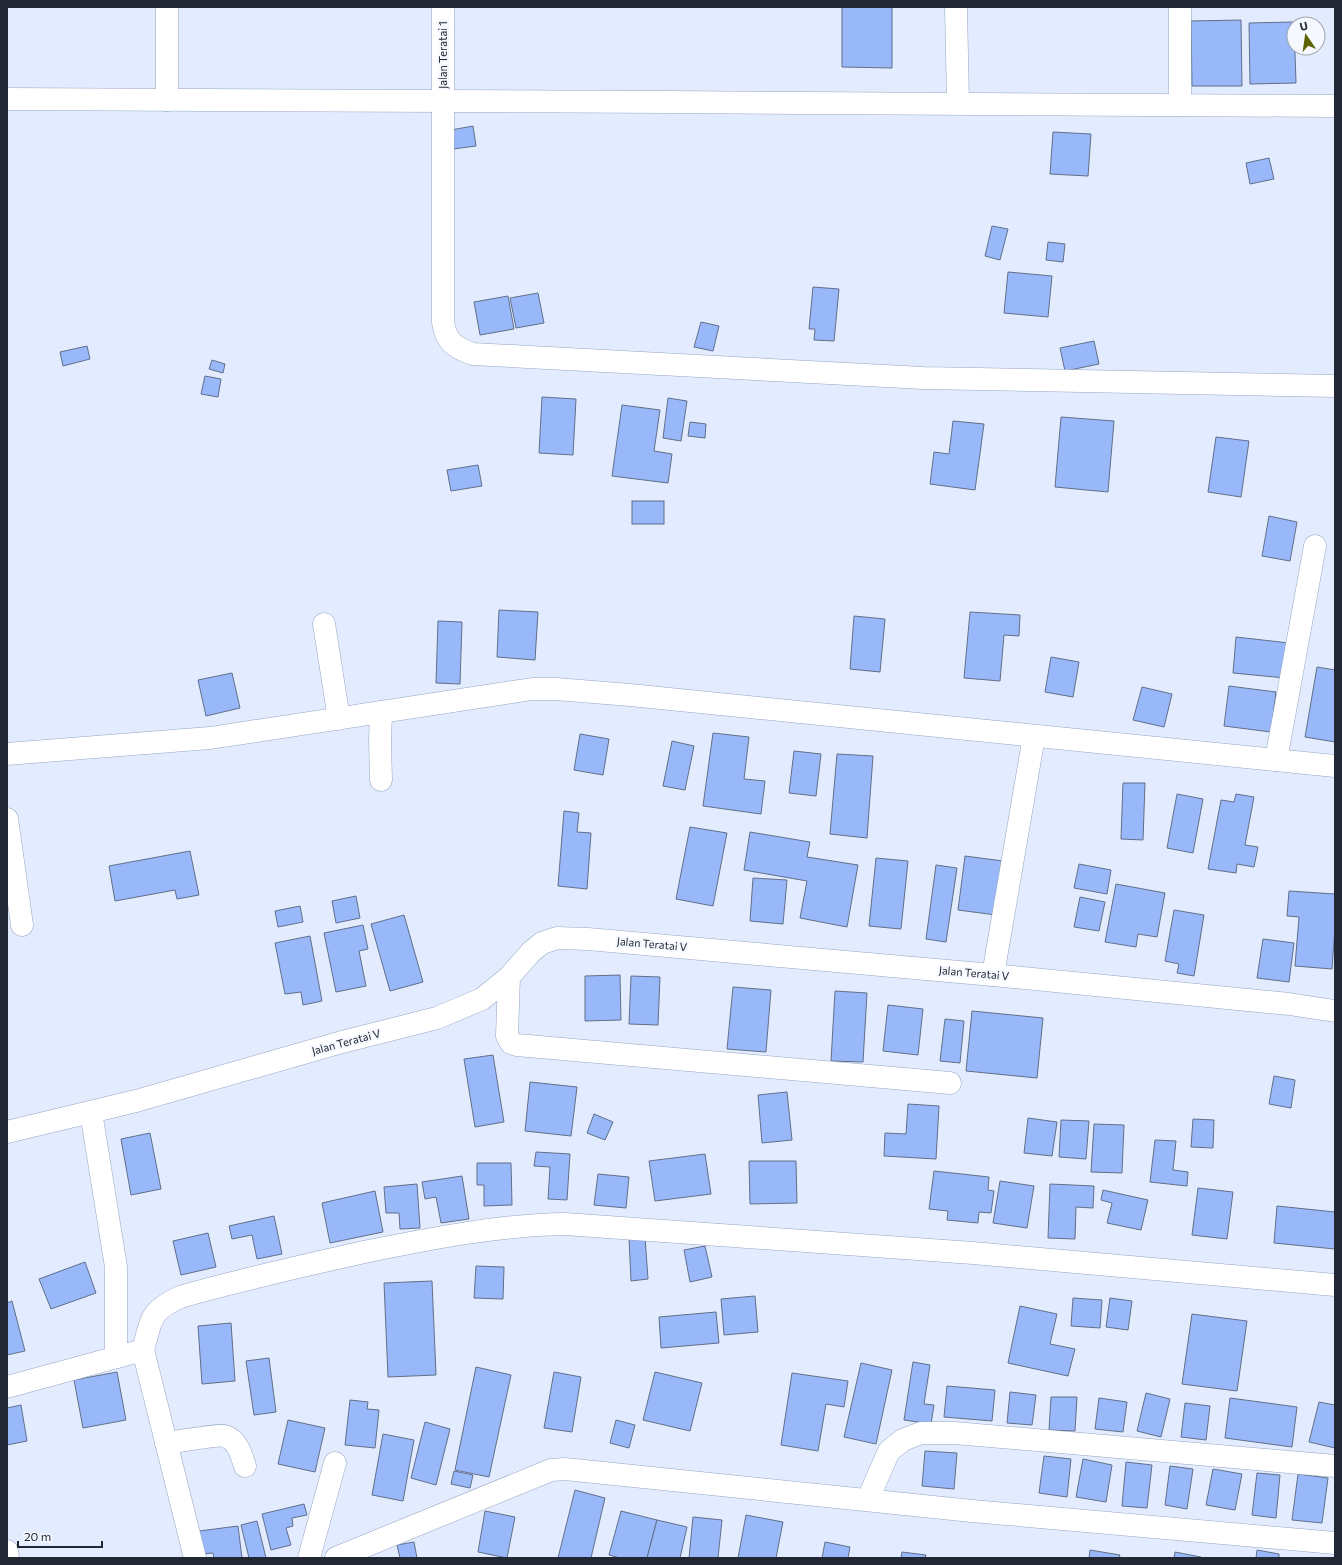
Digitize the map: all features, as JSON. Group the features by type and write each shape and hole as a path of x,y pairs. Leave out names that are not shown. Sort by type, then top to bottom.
{"street":[{"path":"167,7 167,100"},
{"name":"Jalan Teratai 1","path":"443,7 443,322 445,332 450,342 464,351 473,354 923,378 1335,386"},
{"path":"956,7 958,103"},
{"path":"1180,7 1180,105"},
{"path":"7,100 958,103 1335,106"},
{"path":"1276,760 1315,546"},
{"path":"324,624 339,719"},
{"path":"7,754 210,738 532,689 556,689 630,695 1335,766"},
{"path":"381,712 381,780"},
{"path":"993,975 1034,736"},
{"path":"7,819 22,925"},
{"name":"Jalan Teratai V","path":"7,1132 136,1101 342,1042 437,1018 482,999 509,976 537,947 542,943 557,938 588,939 993,975 1289,1004 1335,1011"},
{"path":"509,976 507,1036 511,1043 516,1045 950,1083"},
{"path":"91,1112 116,1267 116,1358"},
{"path":"195,1558 143,1350 152,1320 156,1312 164,1305 180,1297 300,1266 441,1236 537,1224 565,1224 973,1253 1335,1285"},
{"path":"7,1387 143,1350"},
{"path":"868,1499 889,1451 902,1440 921,1433 955,1433 1335,1466"},
{"path":"166,1443 223,1435 232,1441 240,1450 245,1466"},
{"path":"309,1558 335,1462"},
{"path":"336,1558 551,1470 565,1469 868,1499 972,1511 1335,1543"},
{"path":"7,1551 8,1558"}],"building":[{"path":"842,7 892,7 892,68 842,67"},
{"path":"1241,20 1242,86 1192,86 1191,21"},
{"path":"1286,22 1286,56 1295,56 1296,83 1250,84 1249,23"},
{"path":"473,126 476,146 453,149 451,130"},
{"path":"1053,132 1091,134 1088,176 1050,174"},
{"path":"1269,158 1274,179 1250,184 1246,163"},
{"path":"992,226 1008,229 1000,260 985,256"},
{"path":"1048,242 1065,244 1063,262 1046,260"},
{"path":"1008,272 1052,276 1048,317 1004,313"},
{"path":"813,287 839,289 834,341 814,340 815,329 809,329"},
{"path":"538,293 544,323 516,328 510,298"},
{"path":"508,296 514,329 480,335 474,302"},
{"path":"701,322 719,326 713,351 694,347"},
{"path":"1094,341 1099,364 1065,371 1060,348"},
{"path":"87,346 90,359 63,366 60,352"},
{"path":"212,360 225,364 223,373 209,369"},
{"path":"205,376 221,379 218,397 201,394"},
{"path":"542,397 576,399 573,455 539,453"},
{"path":"668,398 687,401 681,441 663,438"},
{"path":"622,405 660,410 654,451 672,454 668,483 612,476"},
{"path":"1061,417 1114,421 1108,492 1055,487"},
{"path":"953,421 984,424 975,490 930,484 934,452 949,454"},
{"path":"690,422 706,424 705,438 688,436"},
{"path":"1216,437 1249,441 1241,497 1208,492"},
{"path":"478,465 482,486 451,491 447,470"},
{"path":"632,501 664,501 664,524 632,524"},
{"path":"1269,516 1297,522 1290,561 1262,556"},
{"path":"499,610 538,612 535,660 497,657"},
{"path":"970,612 1020,615 1019,636 1004,635 1000,681 964,678"},
{"path":"854,616 885,619 880,672 850,669"},
{"path":"438,621 462,622 460,684 436,683"},
{"path":"1236,637 1289,643 1285,678 1233,673"},
{"path":"1051,657 1079,662 1073,697 1045,692"},
{"path":"1317,667 1335,670 1335,742 1305,737"},
{"path":"232,673 240,708 206,716 198,680"},
{"path":"1229,686 1276,692 1271,732 1224,726"},
{"path":"1142,687 1172,694 1164,727 1133,720"},
{"path":"713,733 749,737 744,779 765,781 761,814 703,806"},
{"path":"580,734 609,739 603,775 574,770"},
{"path":"672,741 694,746 685,790 663,786"},
{"path":"794,751 821,754 816,796 789,793"},
{"path":"837,754 873,756 867,838 830,834"},
{"path":"1123,783 1145,783 1143,840 1121,839"},
{"path":"1177,794 1203,799 1193,853 1167,848"},
{"path":"1236,794 1254,797 1245,845 1258,847 1254,867 1237,864 1236,873 1208,869 1221,800 1234,802"},
{"path":"564,811 579,813 577,832 591,833 587,889 558,886"},
{"path":"690,827 727,833 713,906 676,899"},
{"path":"750,832 810,842 807,857 858,865 847,927 800,918 807,881 744,870"},
{"path":"190,851 199,895 177,899 175,890 115,901 109,866"},
{"path":"965,856 1003,861 996,915 958,910"},
{"path":"876,858 908,861 901,929 869,926"},
{"path":"1079,864 1111,870 1107,894 1074,888"},
{"path":"936,865 957,868 946,942 926,939"},
{"path":"753,878 787,880 783,924 750,921"},
{"path":"1116,884 1165,893 1157,937 1138,934 1136,947 1105,942"},
{"path":"1289,891 1335,894 1335,928 1332,969 1295,966 1299,917 1287,916"},
{"path":"356,896 360,918 336,923 332,901"},
{"path":"1080,897 1105,902 1099,931 1074,927"},
{"path":"300,906 303,922 278,927 275,911"},
{"path":"1174,910 1204,915 1194,976 1177,973 1179,964 1165,961"},
{"path":"404,915 423,982 390,991 371,924"},
{"path":"363,925 368,949 359,951 366,986 336,992 324,933"},
{"path":"310,936 322,1001 303,1005 301,992 285,994 275,943"},
{"path":"1263,939 1294,943 1289,982 1257,978"},
{"path":"620,975 621,1020 585,1021 585,976"},
{"path":"631,976 660,977 658,1025 629,1024"},
{"path":"733,987 771,990 766,1052 727,1049"},
{"path":"835,991 867,993 863,1062 831,1061"},
{"path":"888,1005 923,1009 918,1055 883,1051"},
{"path":"972,1011 1043,1018 1037,1078 966,1071"},
{"path":"945,1019 964,1021 960,1063 940,1061"},
{"path":"493,1055 504,1122 475,1127 464,1059"},
{"path":"1274,1076 1295,1080 1291,1108 1269,1104"},
{"path":"530,1082 577,1087 571,1136 525,1131"},
{"path":"787,1092 792,1140 762,1143 758,1095"},
{"path":"908,1104 939,1106 936,1159 884,1156 885,1133 906,1134"},
{"path":"594,1114 613,1122 605,1140 587,1133"},
{"path":"1028,1118 1057,1122 1052,1156 1024,1153"},
{"path":"1193,1119 1214,1120 1213,1148 1191,1147"},
{"path":"1061,1120 1089,1121 1086,1159 1059,1157"},
{"path":"1094,1124 1124,1125 1122,1173 1091,1172"},
{"path":"150,1133 161,1189 131,1195 121,1139"},
{"path":"1155,1140 1176,1141 1173,1170 1188,1172 1187,1186 1150,1182"},
{"path":"536,1152 570,1154 567,1200 548,1199 550,1167 534,1166"},
{"path":"705,1154 711,1194 655,1201 649,1161"},
{"path":"749,1161 796,1161 797,1203 750,1204"},
{"path":"477,1163 511,1163 512,1205 484,1206 484,1185 477,1185"},
{"path":"934,1171 989,1177 988,1190 994,1191 991,1213 979,1212 978,1223 947,1220 948,1211 929,1209"},
{"path":"598,1174 629,1177 626,1208 594,1205"},
{"path":"462,1176 469,1219 441,1223 436,1197 425,1199 422,1182"},
{"path":"1000,1181 1034,1186 1027,1228 993,1223"},
{"path":"417,1184 420,1228 400,1229 399,1213 386,1213 384,1187"},
{"path":"1050,1184 1094,1186 1093,1208 1076,1207 1075,1239 1048,1238"},
{"path":"1198,1188 1233,1192 1227,1239 1192,1235"},
{"path":"1103,1190 1148,1200 1141,1230 1107,1223 1112,1203 1101,1200"},
{"path":"375,1191 383,1232 330,1243 322,1203"},
{"path":"1277,1206 1335,1212 1335,1249 1274,1243"},
{"path":"274,1216 282,1254 257,1259 252,1235 232,1239 229,1226"},
{"path":"208,1233 216,1267 181,1275 173,1241"},
{"path":"645,1237 648,1279 631,1281 629,1238"},
{"path":"705,1246 712,1277 690,1282 684,1250"},
{"path":"85,1262 96,1293 51,1309 39,1279"},
{"path":"476,1266 504,1267 503,1299 474,1298"},
{"path":"432,1281 436,1375 388,1377 384,1283"},
{"path":"755,1296 758,1332 724,1335 721,1299"},
{"path":"1073,1298 1102,1300 1100,1328 1071,1326"},
{"path":"1110,1298 1132,1301 1128,1330 1106,1327"},
{"path":"12,1301 25,1351 7,1355 7,1303"},
{"path":"1020,1306 1057,1314 1050,1344 1075,1349 1068,1376 1008,1363"},
{"path":"716,1312 719,1343 661,1348 659,1317"},
{"path":"1192,1314 1247,1321 1237,1391 1182,1384"},
{"path":"231,1323 235,1381 202,1384 198,1326"},
{"path":"269,1358 276,1412 254,1415 246,1361"},
{"path":"913,1362 930,1365 924,1404 934,1405 931,1424 904,1420"},
{"path":"861,1363 892,1370 876,1444 844,1437"},
{"path":"476,1367 511,1375 489,1477 455,1470"},
{"path":"117,1372 126,1420 83,1428 74,1380"},
{"path":"554,1372 581,1377 572,1432 544,1428"},
{"path":"655,1372 702,1383 690,1431 643,1420"},
{"path":"792,1373 848,1381 844,1407 826,1404 818,1451 781,1445"},
{"path":"947,1386 995,1390 992,1421 944,1417"},
{"path":"1010,1392 1036,1395 1032,1425 1007,1423"},
{"path":"1146,1393 1170,1399 1161,1437 1137,1431"},
{"path":"1051,1397 1077,1397 1075,1431 1049,1430"},
{"path":"1099,1398 1127,1402 1123,1432 1095,1429"},
{"path":"1230,1398 1297,1407 1292,1447 1225,1438"},
{"path":"350,1400 368,1402 367,1409 379,1410 375,1448 345,1445"},
{"path":"1319,1402 1335,1405 1335,1448 1309,1442"},
{"path":"1185,1403 1210,1406 1206,1440 1181,1437"},
{"path":"21,1405 27,1441 7,1445 7,1408"},
{"path":"288,1420 325,1428 315,1472 278,1464"},
{"path":"616,1420 635,1425 629,1448 610,1443"},
{"path":"425,1422 450,1429 436,1485 411,1478"},
{"path":"383,1434 414,1440 403,1501 372,1495"},
{"path":"925,1451 957,1453 954,1489 922,1486"},
{"path":"1044,1456 1071,1459 1067,1497 1039,1493"},
{"path":"1083,1459 1112,1465 1106,1502 1076,1497"},
{"path":"1126,1462 1152,1465 1147,1508 1122,1506"},
{"path":"1170,1466 1193,1469 1187,1509 1165,1505"},
{"path":"1213,1469 1242,1474 1235,1510 1206,1505"},
{"path":"454,1471 473,1475 470,1488 451,1484"},
{"path":"1257,1473 1280,1475 1276,1518 1252,1515"},
{"path":"1298,1474 1328,1478 1322,1523 1292,1520"},
{"path":"575,1490 605,1498 591,1558 558,1558"},
{"path":"304,1504 307,1515 292,1518 293,1526 286,1528 291,1545 271,1550 262,1514"},
{"path":"485,1511 515,1517 507,1558 478,1552"},
{"path":"621,1511 657,1520 647,1558 620,1558 609,1555"},
{"path":"746,1515 783,1522 776,1558 738,1558"},
{"path":"693,1517 722,1520 718,1558 689,1558"},
{"path":"657,1520 687,1527 680,1558 647,1558"},
{"path":"257,1521 266,1558 249,1558 241,1525"},
{"path":"238,1526 242,1558 214,1558 213,1553 202,1554 199,1531"},
{"path":"414,1542 417,1558 400,1558 397,1545"},
{"path":"825,1542 850,1547 848,1558 822,1558"},
{"path":"1090,1550 1120,1555 1119,1558 1089,1558"},
{"path":"1257,1550 1279,1554 1279,1558 1256,1558"},
{"path":"902,1552 926,1555 925,1558 901,1558"},
{"path":"1175,1552 1201,1557 1201,1558 1174,1558"}]}
